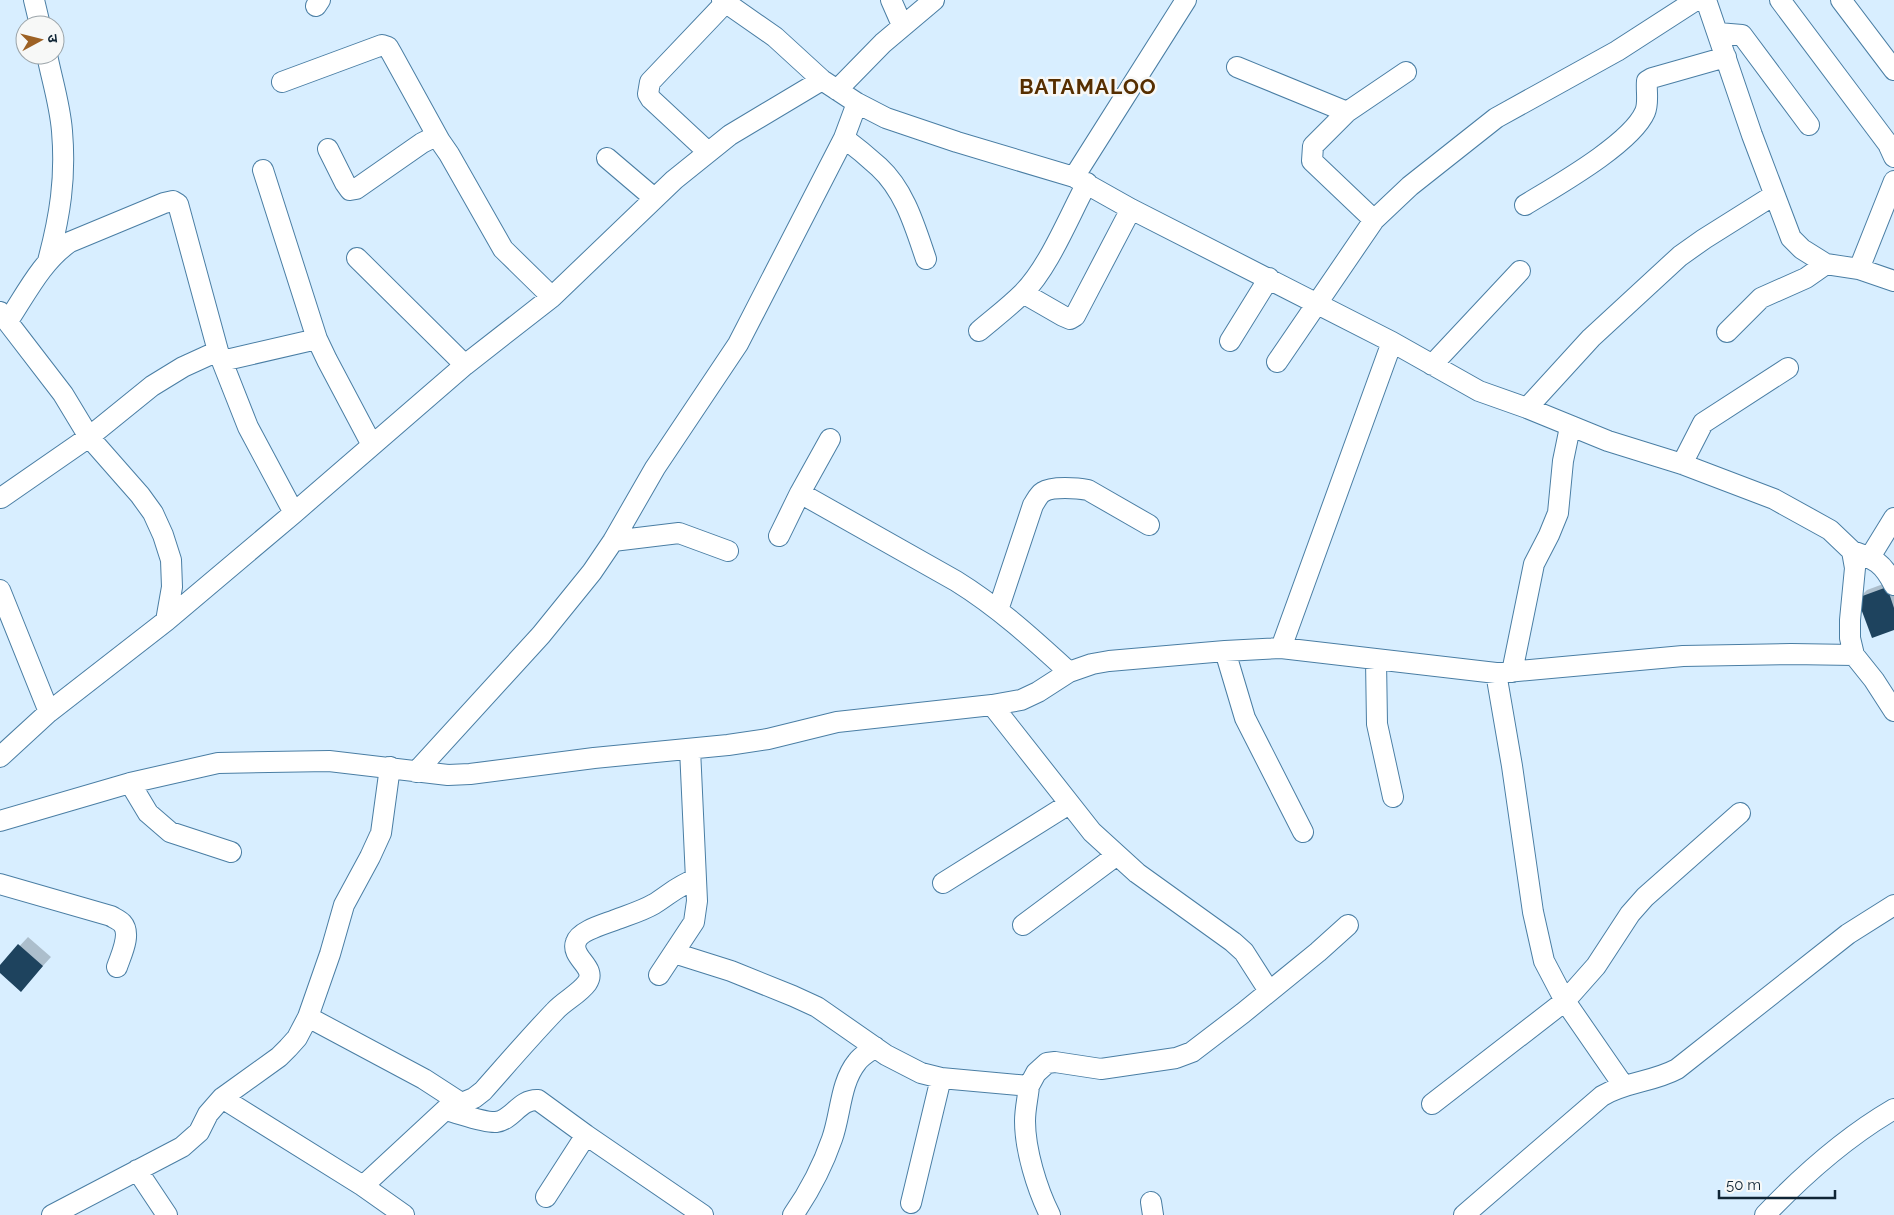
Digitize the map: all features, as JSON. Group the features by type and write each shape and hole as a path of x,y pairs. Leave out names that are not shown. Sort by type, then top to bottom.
{"street":[{"path":"34,0 38,15"},
{"path":"891,0 902,25"},
{"path":"0,757 50,712 166,620 294,513 465,365 552,297 654,198 708,152 730,135 830,84 934,0"},
{"path":"978,331 1024,293 1047,260 1080,180 1186,0"},
{"path":"1277,362 1374,220 1410,186 1496,118 1617,51 1696,0"},
{"path":"1706,0 1774,196 1791,238 1802,249 1826,264 1859,269 1894,281"},
{"path":"1780,0 1888,144 1894,157"},
{"path":"1841,0 1893,67"},
{"path":"708,152 651,100 648,89 650,82 724,1 775,37 830,84 857,103 886,118 1080,180 1131,209 1392,342 1479,391 1608,441 1682,464 1774,499 1830,530 1861,554 1886,570 1894,585"},
{"path":"1718,33 1742,35 1809,125"},
{"path":"282,82 382,45 388,48 503,248 552,297"},
{"path":"1525,205 1591,164 1639,122 1646,107 1647,81 1726,57"},
{"path":"48,261 59,222 63,161 61,121 49,65"},
{"path":"1237,66 1347,112"},
{"path":"1374,220 1312,161 1313,146 1347,112 1406,72"},
{"path":"416,772 566,606 613,540 655,468 738,344 844,138 857,103"},
{"path":"328,149 350,190 356,189 422,143 432,138 440,141"},
{"path":"844,138 880,168 892,182 911,216 926,259"},
{"path":"607,158 654,198"},
{"path":"263,170 317,339 326,360 372,445"},
{"path":"1859,269 1894,181"},
{"path":"1527,408 1591,338 1680,256 1774,196"},
{"path":"166,620 172,588 171,560 153,513 89,438 63,394 3,315 57,250 70,242 164,202 173,201 178,204 220,356 248,427 294,513"},
{"path":"1024,293 1063,316 1070,318 1076,316 1131,209"},
{"path":"358,258 465,365"},
{"path":"1727,332 1761,298 1806,278 1826,264"},
{"path":"1432,365 1520,271"},
{"path":"1230,341 1269,278"},
{"path":"1,498 89,438 152,386 183,367 220,356 317,339"},
{"path":"1281,648 1392,342"},
{"path":"1682,464 1703,423 1788,368"},
{"path":"1570,427 1563,461 1558,513 1534,564 1504,673 1512,766 1538,939 1544,960 1565,1000 1623,1086"},
{"path":"779,536 830,439"},
{"path":"998,610 1033,505 1044,491 1079,488 1088,490 1149,525"},
{"path":"800,493 956,581 1013,621 1069,672"},
{"path":"1894,518 1861,554 1855,576 1850,620 1850,638 1854,656 1874,680 1894,711"},
{"path":"613,540 679,533 728,551"},
{"path":"0,590 50,712"},
{"path":"0,821 130,783 218,762 329,762 390,767 448,775 470,774 594,758 728,745 768,739 837,722 992,705 1021,700 1038,692 1069,672 1109,661 1225,650 1281,648 1504,673 1636,660 1727,654 1854,656"},
{"path":"1225,650 1245,718 1303,832"},
{"path":"1376,660 1377,724 1393,797"},
{"path":"992,705 1035,757 1092,832 1137,873 1233,942 1244,952 1270,991"},
{"path":"659,975 694,922 697,901 690,749"},
{"path":"52,1215 192,1140 199,1132 214,1106 222,1098 279,1057 297,1038 308,1017 330,954 344,905 381,833 390,767"},
{"path":"130,783 148,813 170,832 231,852"},
{"path":"943,883 1070,804"},
{"path":"1432,1104 1565,1000 1596,966 1630,914 1645,897 1740,813"},
{"path":"1023,925 1116,855"},
{"path":"363,1186 453,1106 474,1098 483,1091 557,1009 586,985 590,978 589,972 575,946 576,940 581,935 653,904 676,888 696,879"},
{"path":"0,884 111,916 122,923 126,931 126,938 117,967"},
{"path":"1464,1215 1602,1096 1623,1086 1664,1076 1677,1069 1848,934 1894,905"},
{"path":"1050,1215 1037,1182 1025,1122 1029,1086 1036,1074 1047,1063 1055,1062 1106,1069 1176,1058 1192,1052 1318,952 1348,925"},
{"path":"674,953 731,971 817,1007 875,1047 905,1066 921,1073 941,1078 1029,1086"},
{"path":"308,1017 424,1079 453,1106 496,1122 506,1118 522,1104 531,1100 538,1100 703,1215"},
{"path":"793,1215 803,1200 833,1138 847,1080 852,1069 858,1060 875,1047"},
{"path":"911,1204 941,1078"},
{"path":"222,1098 363,1186 404,1215"},
{"path":"1766,1215 1812,1168 1858,1130 1894,1108"},
{"path":"546,1197 586,1135"},
{"path":"137,1170 167,1215"}],"building":[{"path":"1887,587 1894,608 1894,630 1872,638 1857,598"},
{"path":"18,944 43,966 21,992 0,973 0,965"}],"district":[{"name":"BATAMALOO","path":"1088,87"}]}
